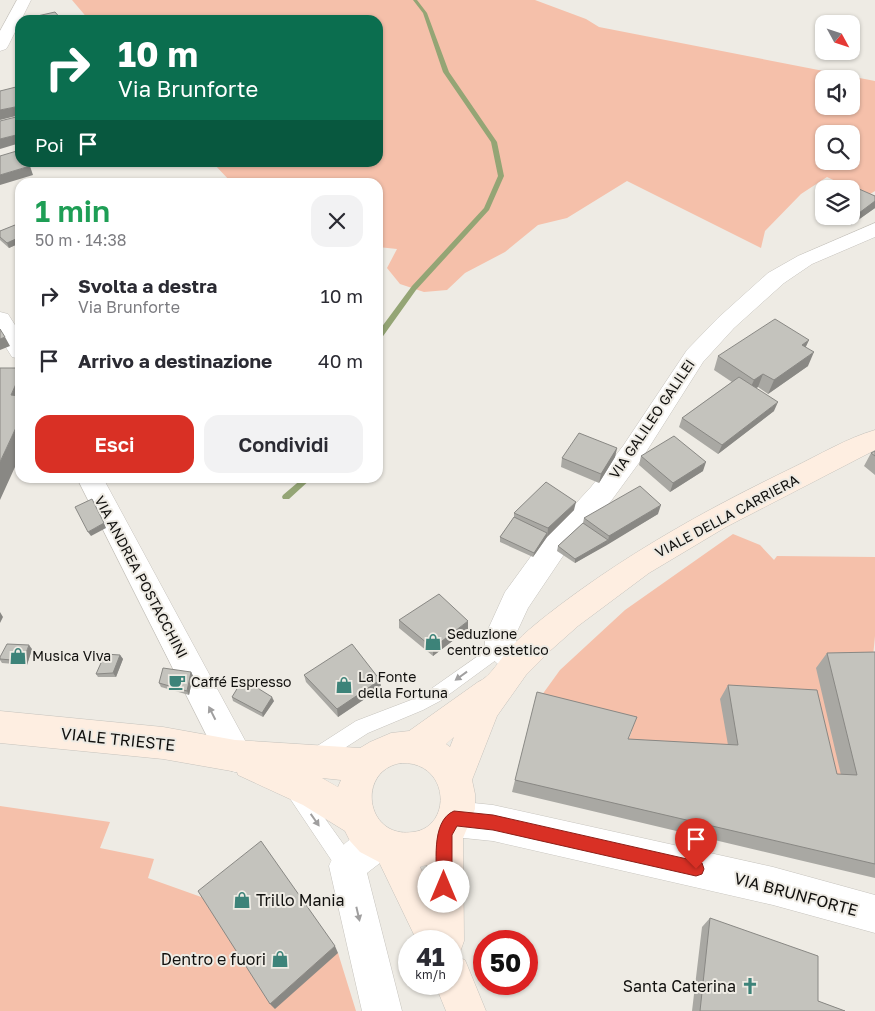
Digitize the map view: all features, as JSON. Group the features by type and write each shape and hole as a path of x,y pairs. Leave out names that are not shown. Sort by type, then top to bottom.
{"main road":[{"name":"VIALE DELLA CARRIERA","path":"413,748 505,664 598,591 702,526 875,439"},
{"name":"VIALE DELLA CARRIERA","path":"454,779 472,733 505,664"},
{"name":"VIALE TRIESTE","path":"0,727 163,743 235,756 297,771 367,765"},
{"path":"375,837 406,851 421,849 433,842 449,826 458,806 458,792 448,767 438,757 426,751 413,748 396,748 380,754 367,765 359,776 354,790 353,804 430,930"},
{"name":"VIALE TRIESTE","path":"297,771 315,793 375,837"},
{"path":"444,930 449,826"},
{"path":"460,995 466,1011"}],"street":[{"path":"16,15 24,0"},
{"path":"0,46 15,17"},
{"name":"VIA GALILEO GALILEI","path":"505,664 500,636 516,601 555,545 601,494 632,453 695,356 726,323 776,278 805,260 875,228"},
{"path":"0,319 15,342"},
{"name":"VIA ANDREA POSTACCHINI","path":"93,483 235,756"},
{"name":"VIA BRUNFORTE","path":"449,826 493,822 773,886 875,914"},
{"path":"375,837 347,866 382,1011"}],"lane":[{"path":"347,866 297,771 362,727 417,705 505,664"}],"shaded area":[{"path":"72,0 535,0 586,19 599,27 819,70 815,70 815,115 860,115 860,78 875,81 875,191 867,196 860,193 860,180 833,180 827,177 822,180 815,180 815,185 801,194 765,231 761,248 627,181 567,218 538,225 505,252 465,273 447,290 424,292 400,284 387,268 397,249 383,248 383,178 227,178 217,167 383,167 383,15 85,15"},
{"path":"733,534 760,545 774,560 777,556 875,557 875,636 872,667 845,788 730,758 623,752 632,731 534,706 560,670 625,610"},
{"path":"0,806 110,822 100,848 154,859 148,878 204,898 338,953 356,1011 0,1011"}],"building":[{"path":"55,12 58,15 42,15"},
{"path":"15,87 15,107 0,110 0,91"},
{"path":"15,117 15,135 0,139 0,121"},
{"path":"15,152 15,167 27,167 0,175 0,156"},
{"path":"860,189 875,196 875,201 860,212"},
{"path":"15,225 15,239 7,243 0,237 0,231"},
{"path":"775,319 809,340 802,345 814,352 774,380 763,374 754,380 718,356"},
{"path":"0,329 5,337 0,339"},
{"path":"0,368 15,368 15,386 11,395 15,395 15,430 0,462"},
{"path":"739,377 778,402 722,445 682,418"},
{"path":"579,433 617,448 601,474 562,458"},
{"path":"674,436 706,462 673,483 641,456"},
{"path":"546,482 576,502 548,528 514,513"},
{"path":"640,486 661,505 609,536 584,518"},
{"path":"92,499 104,523 88,532 75,507"},
{"path":"514,517 547,533 534,553 500,537"},
{"path":"583,523 608,540 575,559 558,546"},
{"name":"Seduzione centro estetico","path":"439,594 468,621 433,648 399,620"},
{"path":"7,644 29,645 23,661 0,659"},
{"name":"La Fonte della Fortuna","path":"352,644 380,680 337,709 304,675"},
{"path":"875,652 875,864 515,780 537,692 637,717 628,739 738,745 728,685 817,690 837,774 857,775 827,653"},
{"path":"105,654 120,655 113,673 96,674"},
{"name":"Caffé Espresso","path":"163,668 191,672 187,691 159,683"},
{"path":"243,679 272,697 262,713 232,697"},
{"path":"261,841 335,946 270,1004 198,891"},
{"name":"Santa Caterina","path":"710,918 818,956 818,1001 845,1011 700,1011"}],"waterway":[{"path":"383,330 414,288 487,209 501,176 494,142 446,72 425,13 415,0"},
{"path":"286,497 302,483"}],"place":[{"name":"Seduzione centro estetico","path":"433,642"},
{"name":"Musica Viva","path":"18,656"},
{"name":"Caffé Espresso","path":"177,682"},
{"name":"La Fonte della Fortuna","path":"344,685"},
{"name":"Trillo Mania","path":"242,900"},
{"name":"Dentro e fuori","path":"280,959"},
{"name":"Santa Caterina","path":"750,986"}],"route":[{"path":"444,887 444,833 454,819 493,822 696,869"}]}
